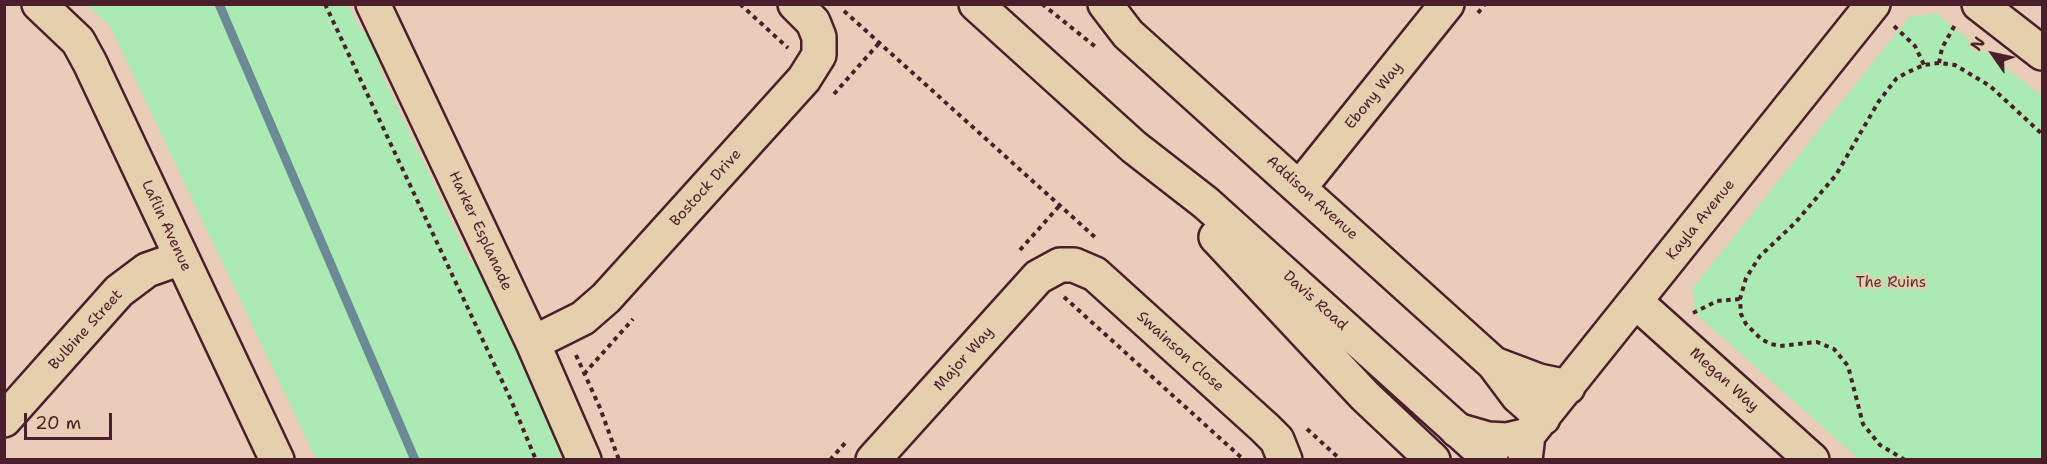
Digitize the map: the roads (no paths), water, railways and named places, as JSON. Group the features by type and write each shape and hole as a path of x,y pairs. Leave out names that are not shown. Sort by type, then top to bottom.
{"street":[{"name":"Laflin Avenue","path":"39,4 78,41 82,48 278,459"},
{"name":"Harker Esplanade","path":"373,4 534,343 584,459"},
{"name":"Davis Road","path":"976,4 1134,147 1206,203 1491,459"},
{"name":"Addison Avenue","path":"1083,4 1092,13 1128,34"},
{"name":"Addison Avenue","path":"1105,4 1128,34 1494,364 1518,396 1532,438"},
{"name":"Ebony Way","path":"1300,187 1447,4"},
{"name":"Kayla Avenue","path":"1532,438 1568,387 1872,6"},
{"name":"Bostock Drive","path":"534,343 583,318 606,298 804,79 819,55 815,10"},
{"path":"1970,11 2043,53"},
{"name":"Davis Road","path":"1134,147 1365,396 1433,459"},
{"name":"Bulbine Street","path":"4,420 119,291 147,270 181,258"},
{"name":"Swainson Close","path":"1062,281 1074,265 1095,274 1265,428 1276,440 1285,459"},
{"name":"Major Way","path":"873,459 1038,277 1062,281"},
{"name":"Megan Way","path":"1635,302 1812,459"},
{"name":"Addison Avenue","path":"1494,364 1539,381 1568,387"},
{"path":"1457,430 1507,440 1532,438"}],"waterway":[{"path":"219,4 415,460"}],"park label":[{"name":"The Ruins","path":"1891,283"}]}
